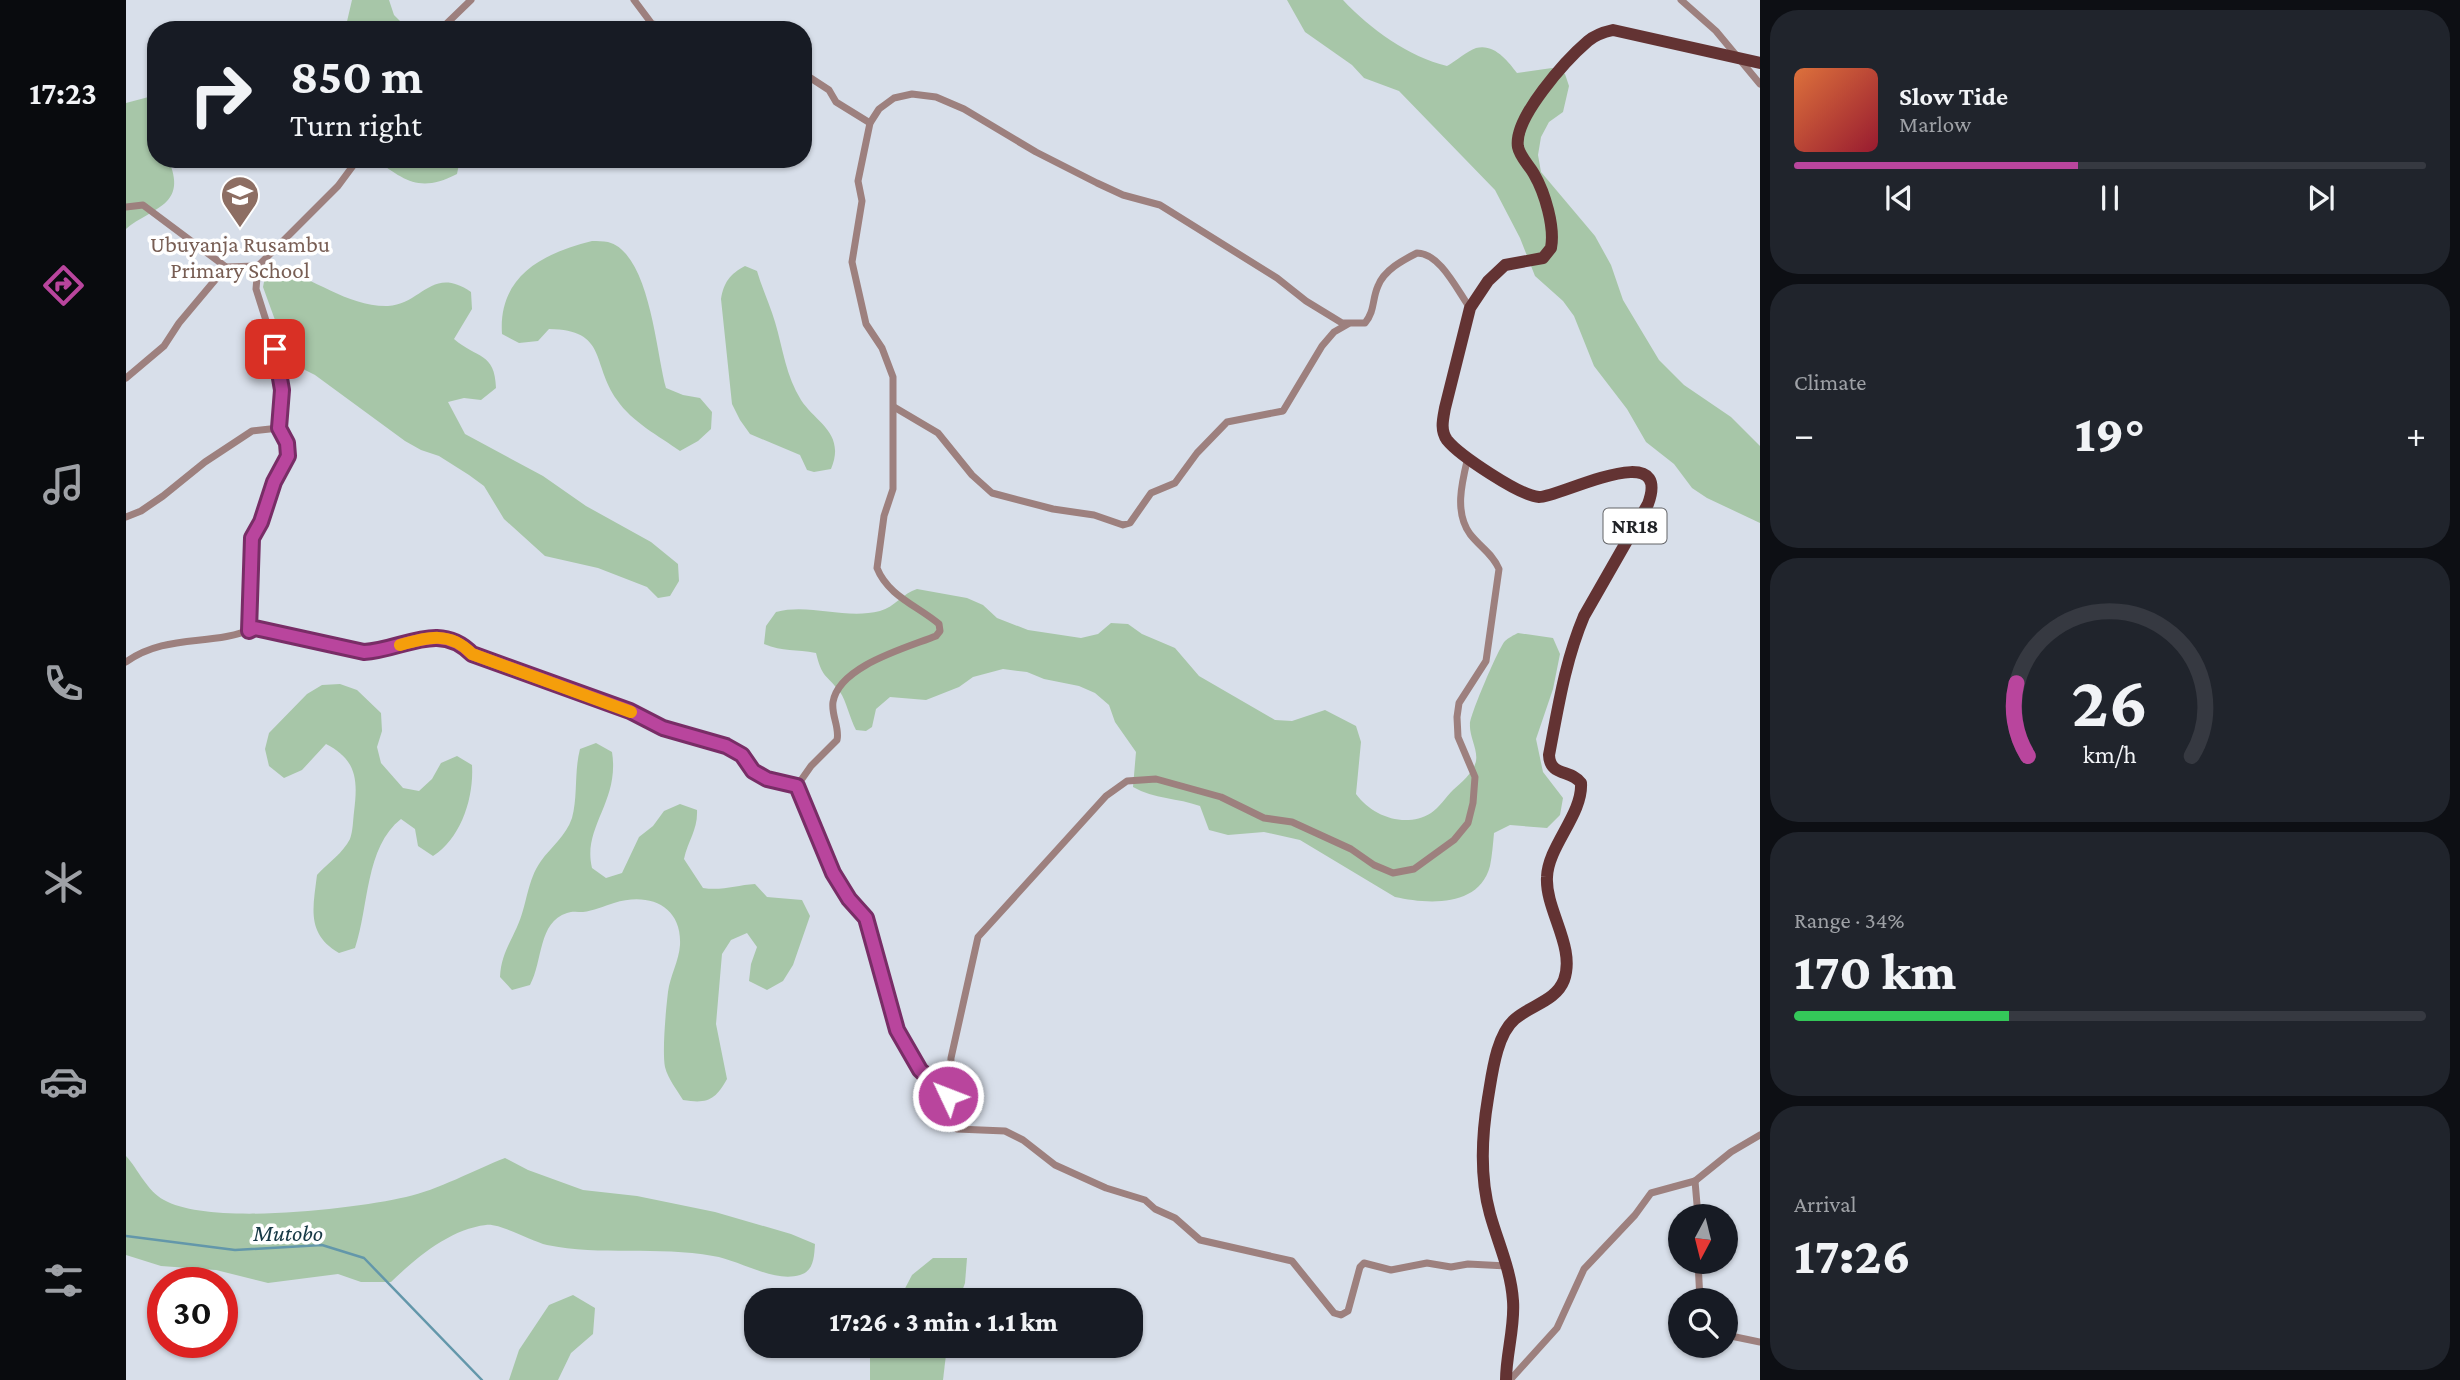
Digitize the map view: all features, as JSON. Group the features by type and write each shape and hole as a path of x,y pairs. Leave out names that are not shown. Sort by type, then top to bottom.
{"main road":[{"name":"NR18","path":"1508,1380 1513,1302 1507,1266 1484,1186 1488,1101 1504,1034 1513,1020 1553,995 1565,977 1567,959 1549,898 1546,876 1550,858 1582,790 1579,779 1551,766 1549,755 1576,635 1648,504 1651,489 1646,477 1640,473 1620,472 1588,480 1562,492 1537,497 1522,491 1447,440 1443,422 1470,308 1488,281 1505,265 1535,261 1549,253 1552,240 1550,223 1536,177 1520,152 1519,130 1540,97 1590,39 1613,30 1625,31 1760,63"}],"street":[{"path":"449,21 471,0"},
{"path":"635,0 650,21"},
{"path":"1681,0 1716,31 1760,84"},
{"path":"812,79 829,90 836,102 870,123"},
{"path":"797,786 811,766 837,740 833,703 838,688 848,676 888,654 936,636 940,631 939,624 928,615 896,595 877,568 884,516 894,489 893,377 882,348 866,324 852,275 852,262 862,201 858,181 870,123 879,109 894,98 912,94 936,97 964,109 1036,152 1097,183 1123,195 1160,205 1276,278 1306,301 1349,324"},
{"path":"249,631 252,538 261,522 274,482 288,456 287,443 279,428 282,390 275,349 256,289 258,266 338,186 351,168"},
{"path":"126,207 143,205 226,267 258,266"},
{"path":"894,407 938,433 972,475 992,493 1053,509 1094,515 1123,525 1130,523 1151,493 1175,483 1197,453 1227,422 1283,411 1322,346 1334,332 1349,324 1364,323 1371,316 1378,286 1385,274 1417,253 1429,256 1439,265 1470,308"},
{"path":"126,378 164,346 179,323 226,267"},
{"path":"126,517 163,496 205,462 252,431 279,428"},
{"path":"1468,456 1461,490 1461,517 1470,534 1496,561 1499,569 1486,661 1460,703 1458,737 1475,777 1474,803 1468,823 1454,840 1414,869 1394,873 1374,866 1326,836 1292,822 1264,818 1221,797 1156,779 1127,781 1106,796 978,937 951,1058 948,1096 949,1113 952,1124 957,1129 1005,1131 1023,1140 1055,1165 1106,1188 1145,1200 1155,1209 1175,1218 1200,1240 1213,1246 1292,1262 1334,1313 1340,1315 1348,1311 1360,1267 1364,1264 1391,1270 1427,1263 1451,1267 1468,1264 1507,1266"},
{"path":"126,662 142,651 176,641 215,640 255,628 364,652 381,651 443,636 455,640 472,654 630,711 663,728 726,746 742,755 753,771 767,779 797,786"},
{"path":"797,786 833,873 849,899 866,918 897,1030 920,1070 948,1096"},
{"path":"1508,1380 1557,1328 1584,1269 1628,1224 1651,1193 1695,1181 1731,1152 1760,1135"},
{"path":"1695,1181 1697,1204"},
{"path":"1738,1337 1760,1342"}],"green space":[{"path":"352,0 389,0 394,15 400,21 347,21"},
{"path":"1287,0 1343,0 1391,41 1419,56 1447,66 1473,49 1483,47 1500,54 1517,73 1552,68 1565,74 1569,86 1563,112 1549,122 1541,137 1538,155 1541,172 1595,236 1611,265 1623,300 1659,360 1684,385 1731,417 1760,446 1760,523 1692,488 1674,464 1646,442 1627,409 1594,366 1574,316 1563,301 1535,276 1520,238 1495,190 1399,91 1364,78 1352,65 1305,32"},
{"path":"147,97 147,168 171,168 174,187 165,203 126,229 126,103"},
{"path":"388,168 458,168 457,174 433,183 413,182"},
{"path":"592,241 608,242 622,250 633,265 649,306 666,388 700,398 712,412 711,429 698,441 680,451 646,428 623,408 609,386 590,342 581,335 549,329 538,341 519,343 502,334 507,297 527,270 557,252"},
{"path":"745,266 757,271 796,391 832,437 835,457 831,469 814,472 807,470 800,455 750,434 732,404 721,299 728,279"},
{"path":"276,269 304,278 345,297 373,305 400,304 437,284 458,285 471,292 472,309 454,339 488,362 495,376 496,388 481,400 464,398 448,402 465,434 543,476 586,506 651,542 678,564 679,581 670,596 658,598 647,587 598,568 545,556 504,519 484,486 439,456 405,441 315,375 299,367 287,353 263,287 266,272"},
{"path":"917,589 967,598 983,605 997,618 1028,630 1081,638 1098,634 1111,623 1128,624 1142,634 1175,648 1199,676 1275,720 1292,721 1325,710 1356,726 1361,742 1356,794 1380,814 1400,820 1421,818 1431,813 1473,769 1476,756 1470,729 1471,718 1505,641 1518,633 1553,638 1560,654 1553,689 1536,739 1543,772 1563,798 1560,815 1547,828 1510,825 1494,833 1490,866 1484,880 1475,890 1464,896 1436,901 1395,897 1300,840 1264,832 1228,835 1209,830 1200,806 1149,794 1133,787 1136,752 1115,722 1109,705 1095,693 1079,686 1044,679 1027,672 1003,669 973,677 959,687 926,700 890,697 876,709 872,727 866,731 856,730 842,695 823,672 816,653 764,644 766,626 776,612 802,609 854,614 880,611"},
{"path":"340,684 357,690 381,713 382,731 377,747 381,763 403,788 419,791 432,779 441,763 457,756 472,765 472,778 468,804 458,828 443,848 433,856 418,846 415,829 401,819 389,831 374,861 355,948 339,953 328,946 316,929 314,898 317,875 343,849 351,836 356,790 353,772 344,757 326,744 302,770 284,778 269,766 265,749 269,733 307,694 322,685"},
{"path":"596,743 612,752 613,770 607,800 592,840 592,868 606,878 622,873 639,837 653,826 664,811 680,804 697,810 696,823 684,859 703,888 755,884 767,897 802,900 810,916 793,965 783,981 767,990 749,981 757,947 747,933 731,940 722,954 716,1024 727,1079 719,1092 705,1101 683,1100 665,1067 668,992 680,945 675,920 669,911 660,905 639,899 627,900 587,911 567,913 558,918 546,933 530,985 512,990 500,977 504,957 520,919 536,868 566,830 572,818 580,749"},
{"path":"126,1156 148,1186 164,1200 185,1208 247,1214 318,1210 383,1202 443,1185 505,1158 528,1170 583,1190 637,1196 715,1212 791,1234 815,1244 811,1267 805,1273 790,1277 768,1274 723,1258 692,1253 588,1250 547,1245 492,1225 459,1232 447,1238 423,1254 391,1282 361,1282 338,1274 268,1283 238,1276 238,1267 161,1266 126,1255"},
{"path":"933,1258 967,1258 963,1288 905,1288 912,1275"},
{"path":"573,1295 595,1308 593,1334 571,1353 558,1380 509,1380 519,1350 549,1305"},
{"path":"870,1358 946,1358 943,1380 870,1380"}],"waterway":[{"name":"Mutobo","path":"126,1236 235,1250 322,1245 364,1258 482,1380"}],"slow traffic":[{"path":"400,645 443,636 455,640 472,654 631,712"}],"place":[{"name":"Ubuyanja Rusambu Primary School","path":"240,229"}],"route":[{"path":"275,349 282,390 279,428 287,443 288,456 274,482 261,522 252,538 249,631 255,628 364,652 381,651 443,636 455,640 472,654 630,711 663,728 726,746 742,755 753,771 767,779 797,786 801,790 833,873 849,899 866,918 897,1030 920,1070 948,1096"}]}
